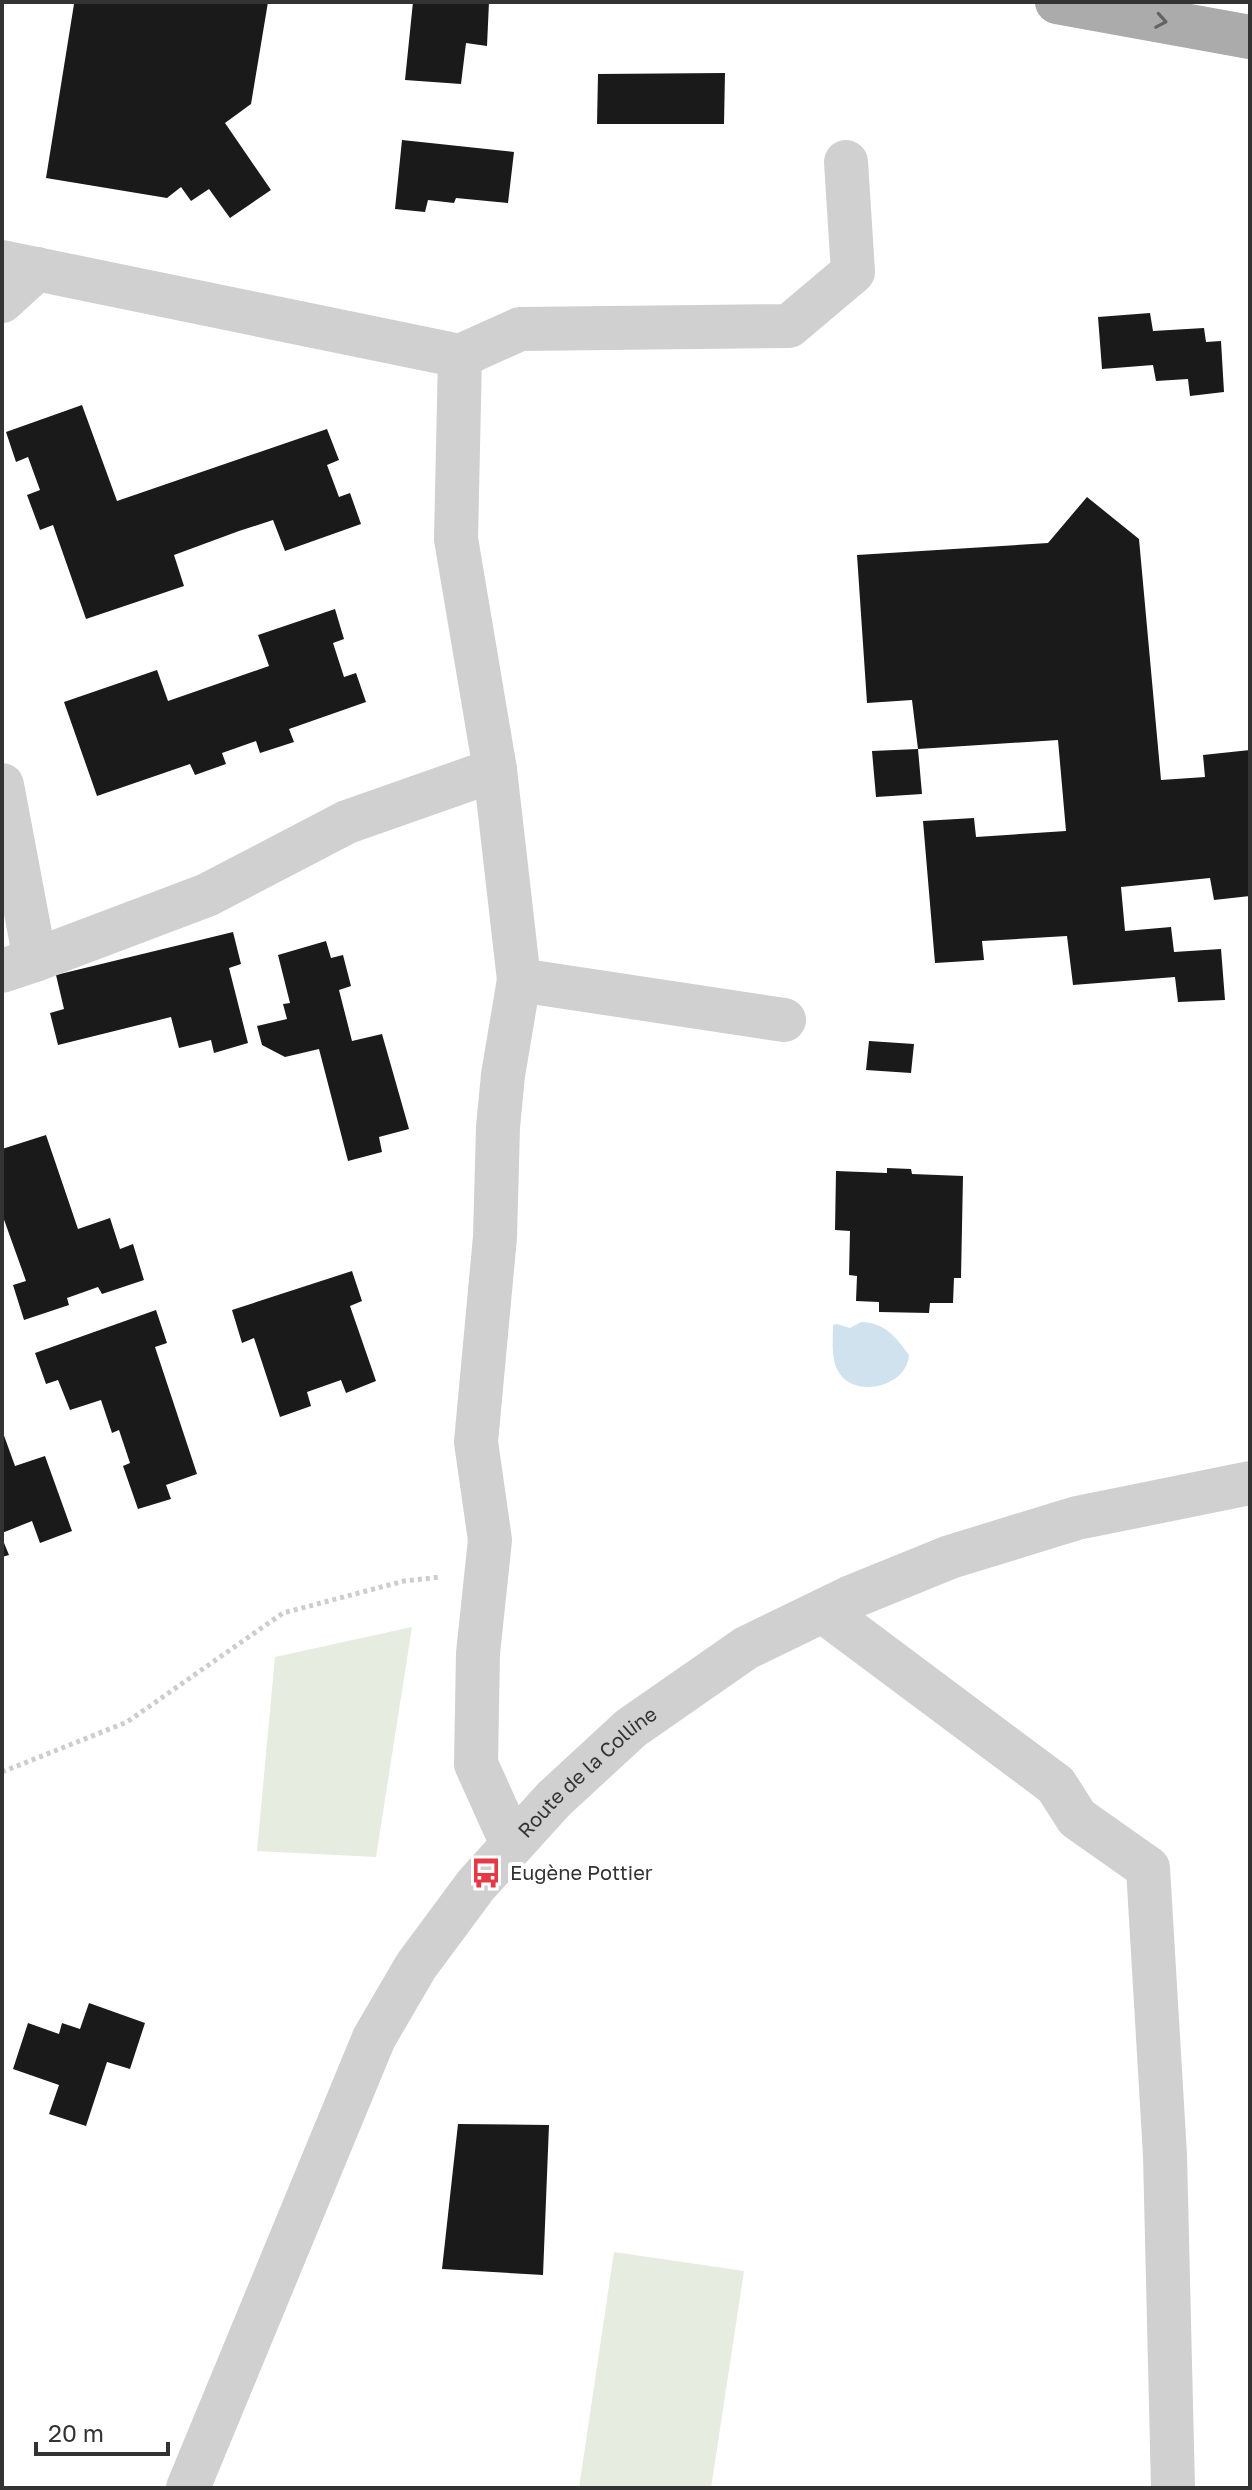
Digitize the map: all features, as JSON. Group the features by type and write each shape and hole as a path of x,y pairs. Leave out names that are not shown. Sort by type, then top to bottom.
{"main road":[{"path":"1057,2 1250,37"}],"street":[{"path":"2,301 20,266 460,356 520,329 789,326 853,272 846,162"},
{"path":"460,356 456,539 495,770 519,980 503,1075 498,1127 495,1237 476,1442 490,1540 478,1653 476,1764 512,1844"},
{"path":"2,785 18,966 207,895 347,822 495,770"},
{"path":"519,980 784,1020"},
{"name":"Route de la Colline","path":"188,2488 374,2038 416,1966 476,1885 554,1799 631,1728 746,1648 823,1611 950,1557 1062,1523 1250,1483"},
{"path":"823,1611 1056,1785 1077,1818 1148,1868 1165,2155 1173,2488"}],"path":[{"path":"2,1772 127,1722 283,1613 404,1581 487,1572"}],"shaded area":[{"path":"412,1627 376,1857 257,1851 275,1657"},
{"path":"614,2252 744,2271 711,2488 579,2488"}],"water":[{"path":"861,1322 883,1328 909,1355 899,1375 878,1386 854,1385 844,1379 835,1364 833,1325 850,1328"}],"building":[{"path":"268,2 251,104 225,123 271,190 230,218 209,189 191,201 181,187 167,198 46,178 74,4"},
{"path":"413,2 489,2 487,46 466,43 461,84 405,80"},
{"path":"725,73 724,124 597,124 598,74"},
{"path":"402,140 514,152 508,203 456,198 454,203 428,200 425,212 395,209"},
{"path":"1150,313 1153,331 1204,328 1206,342 1221,341 1224,392 1190,396 1188,379 1156,381 1153,365 1102,369 1098,317"},
{"path":"82,405 117,501 327,429 339,460 327,465 339,497 350,493 361,524 285,551 273,520 239,531 174,555 184,586 86,619 53,525 40,530 27,495 40,490 28,457 16,462 6,432"},
{"path":"1087,497 1139,539 1161,780 1205,777 1203,755 1250,750 1250,896 1214,900 1210,878 1121,887 1125,931 1171,927 1174,952 1221,949 1225,1000 1178,1002 1175,977 1073,985 1067,936 982,941 984,960 935,963 923,821 974,818 976,837 1066,831 1058,740 918,749 912,700 867,703 857,555 1048,543"},
{"path":"335,609 344,639 333,643 344,677 356,673 366,702 289,729 294,742 260,753 256,741 222,753 226,764 195,775 190,764 97,796 64,702 157,670 168,701 269,666 258,635"},
{"path":"918,749 922,794 876,797 872,751"},
{"path":"233,932 241,964 229,968 248,1043 214,1053 211,1040 179,1048 171,1017 58,1045 50,1013 64,1009 56,975"},
{"path":"326,941 331,958 343,955 351,986 339,990 352,1041 382,1034 409,1129 379,1137 382,1152 348,1161 319,1049 285,1057 262,1045 257,1026 287,1019 283,1004 290,1003 278,955"},
{"path":"869,1041 914,1044 911,1073 866,1070"},
{"path":"46,1135 78,1229 110,1218 120,1249 133,1244 144,1280 102,1294 98,1287 67,1298 69,1305 24,1320 13,1285 26,1281 2,1214 2,1149"},
{"path":"887,1168 911,1169 912,1174 963,1176 961,1278 954,1278 953,1303 930,1303 929,1313 879,1312 879,1302 856,1301 857,1276 849,1275 850,1231 835,1230 836,1171 887,1173"},
{"path":"352,1271 362,1301 350,1306 376,1381 346,1393 341,1380 307,1392 311,1406 280,1417 254,1338 242,1343 232,1310"},
{"path":"156,1310 167,1343 155,1347 197,1474 166,1485 171,1499 138,1509 123,1466 130,1463 119,1430 112,1433 101,1400 70,1410 58,1380 46,1384 35,1353"},
{"path":"2,1430 15,1466 45,1456 72,1531 40,1543 32,1521 2,1533"},
{"path":"2,1538 9,1555 2,1557"},
{"path":"89,2003 145,2023 130,2069 107,2062 86,2126 49,2114 59,2085 13,2069 28,2023 59,2034 62,2023 80,2029"},
{"path":"458,2124 549,2125 543,2275 442,2269"}],"place":[{"name":"Eugène Pottier","path":"486,1873"}]}
